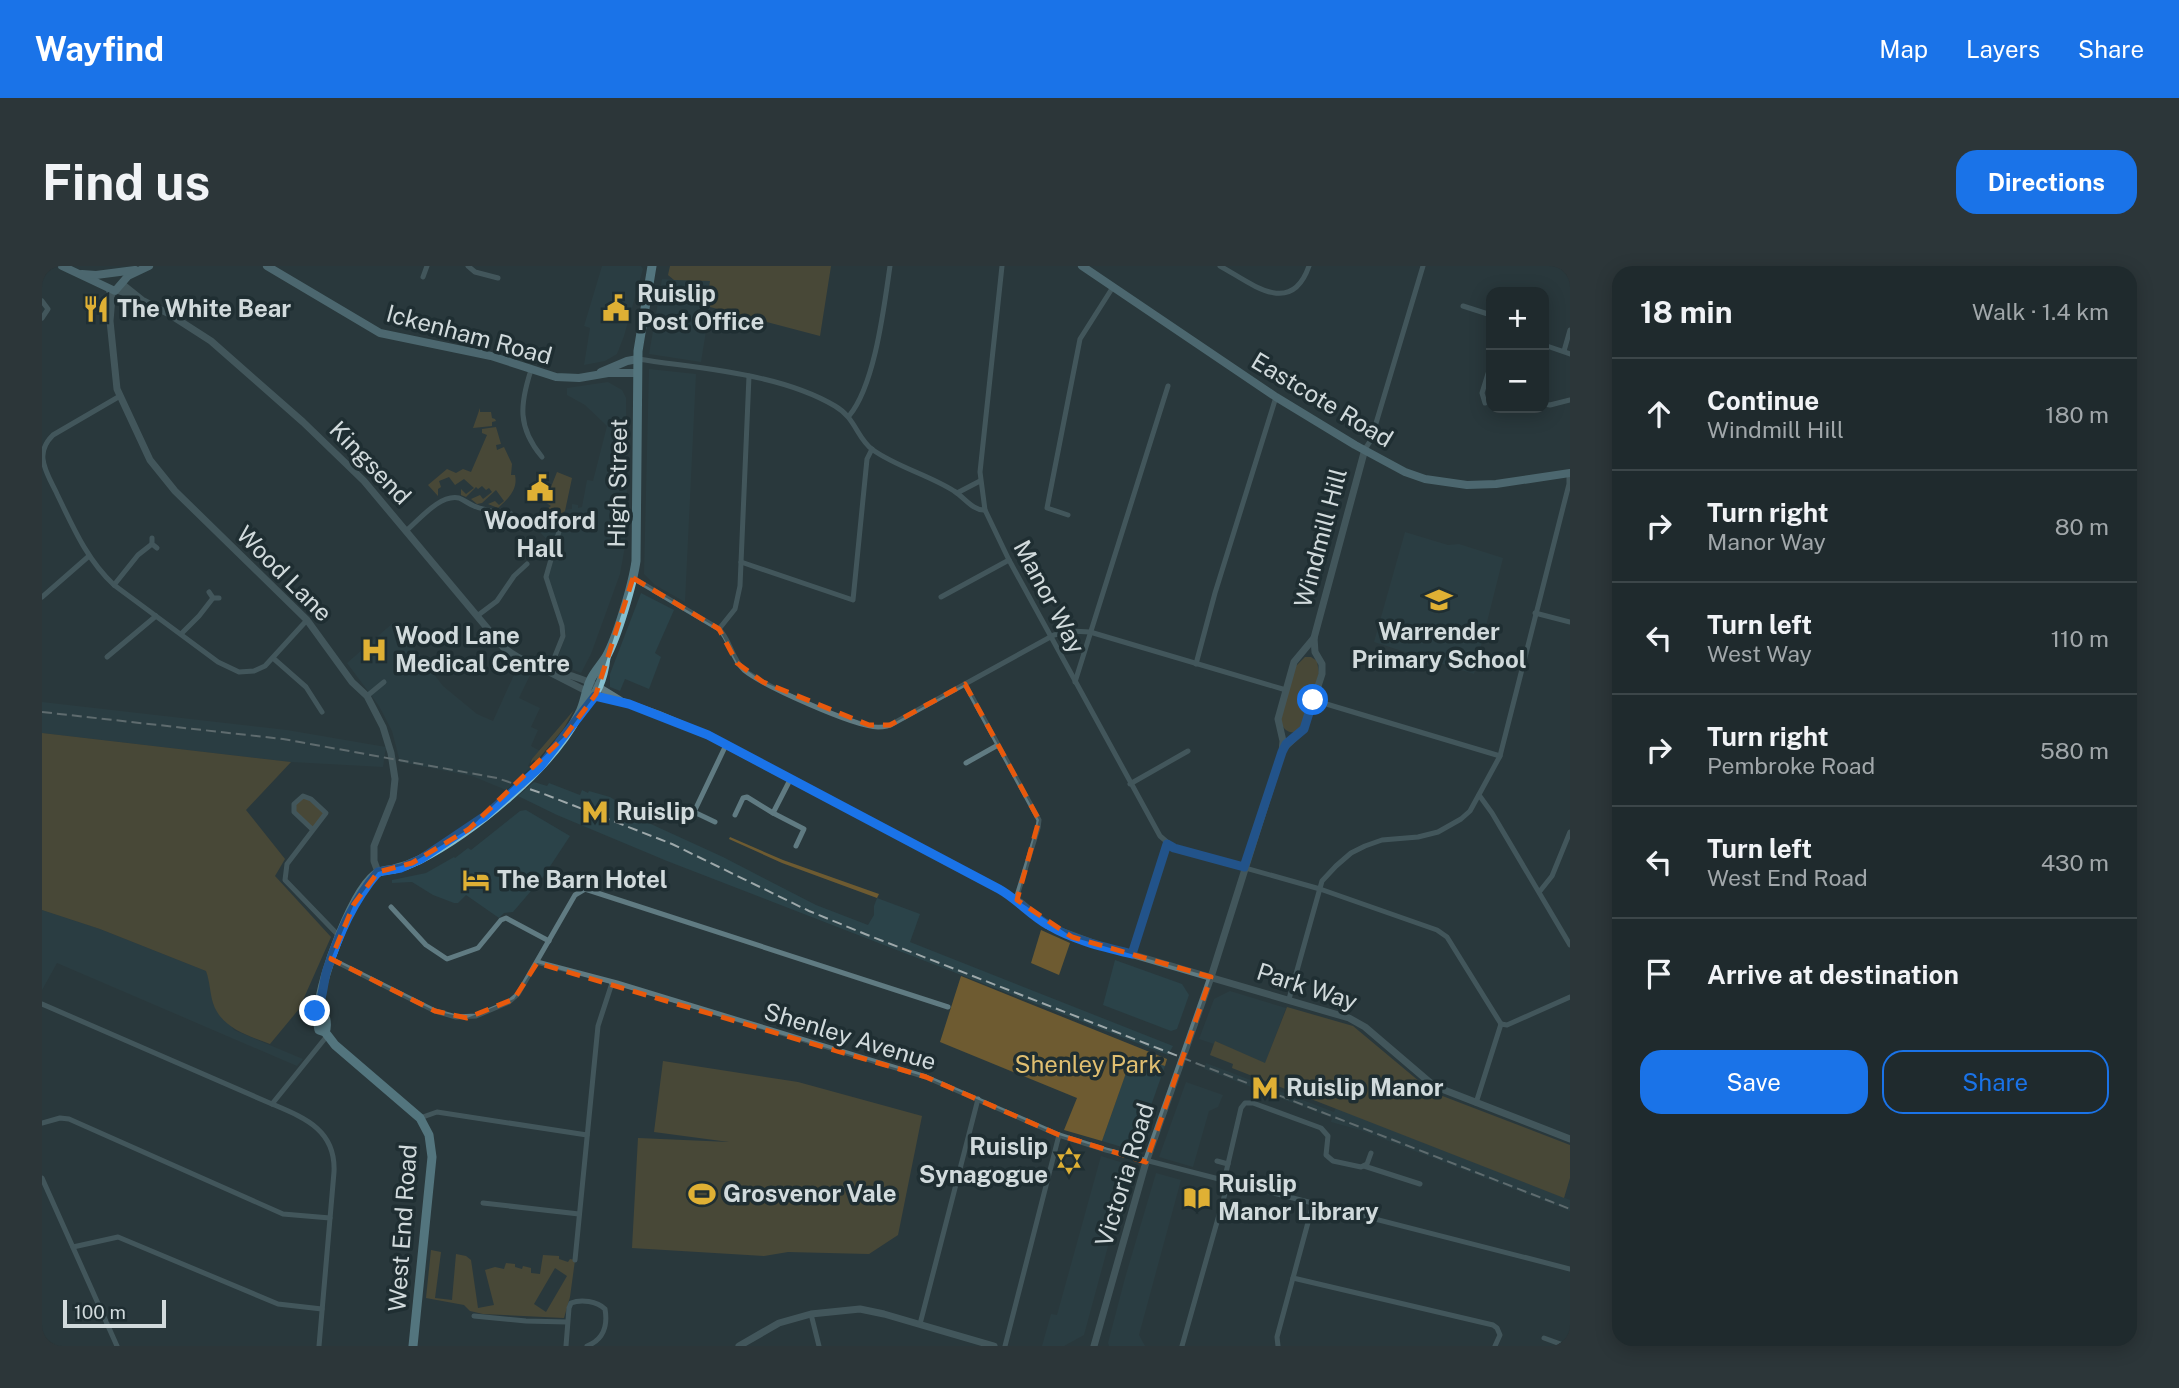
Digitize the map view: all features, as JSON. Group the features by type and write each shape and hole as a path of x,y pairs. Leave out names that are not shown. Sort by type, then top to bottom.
{"main road":[{"path":"62,266 116,287"},
{"name":"Ickenham Road","path":"267,266 380,333 491,356 568,379 638,373"},
{"name":"High Street","path":"594,689 633,578 637,545 639,337 652,266"},
{"name":"Eastcote Road","path":"1082,266 1276,397 1354,445 1425,480 1450,484 1496,484 1570,473"},
{"path":"116,287 146,267"},
{"path":"116,287 106,279 123,269 146,267"},
{"path":"79,274 113,274 121,278 116,287"},
{"name":"Ickenham Road","path":"595,375 638,359"},
{"path":"326,1034 324,1010 320,1007 331,959 354,904 378,872 401,868 421,859 461,834 495,808 540,767 565,736 594,689"},
{"name":"West End Road","path":"326,1034 419,1118 429,1135 432,1157 413,1346"}],"street":[{"path":"423,277 427,266"},
{"path":"468,266 475,272 498,278"},
{"path":"849,416 856,405 875,353 890,266"},
{"name":"Manor Way","path":"1003,266 980,481 985,510 1050,637 1130,783 1167,844"},
{"path":"1220,266 1267,292 1283,294 1298,286 1308,266"},
{"path":"1365,449 1371,440 1423,266"},
{"path":"1563,266 1570,268"},
{"name":"Kingsend","path":"116,287 195,330 241,366 344,461 407,530 477,616 512,654 549,672 681,723 791,778"},
{"name":"Wood Lane","path":"116,287 111,312 114,378 142,446 166,482 307,620 352,682 367,696 387,738 394,769 393,798 374,846 374,861 378,872"},
{"path":"1069,515 1047,508 1069,394 1080,339 1113,287"},
{"path":"42,301 48,309 42,318"},
{"path":"1463,306 1486,313"},
{"path":"1549,347 1567,353 1570,330"},
{"path":"638,359 749,376 808,394 833,405 849,416 872,449 957,493 977,509 985,510"},
{"path":"531,370 523,399 523,416 528,436 542,457"},
{"path":"719,629 737,605 749,376"},
{"path":"1485,403 1482,393 1486,380"},
{"path":"1075,682 1168,386"},
{"path":"120,396 49,439 43,455 44,467 89,556 114,585 232,670 254,671 265,666 307,620"},
{"path":"1196,664 1215,593 1276,397"},
{"path":"1549,405 1570,400"},
{"path":"42,435 49,439"},
{"path":"741,562 853,600 867,459 872,449"},
{"name":"Windmill Hill","path":"1211,977 1282,752 1286,744 1304,729 1313,700 1322,668 1315,652 1314,638 1365,449"},
{"path":"1289,999 1322,881 1351,853 1382,840 1418,837 1438,832 1461,819 1479,795 1500,756 1570,473"},
{"path":"957,493 980,481"},
{"path":"407,530 450,498 460,499 475,507 494,510 504,519 511,514"},
{"path":"549,672 563,636 546,577 560,528"},
{"path":"114,585 138,555 154,543"},
{"path":"42,597 89,556"},
{"path":"941,597 1009,560"},
{"path":"477,616 497,601 514,576 527,564"},
{"path":"633,578 719,629 727,638 737,663 763,682 825,710 869,725 881,727 894,723 1050,637 1071,631 1090,632 1286,690"},
{"path":"181,634 214,596"},
{"path":"1535,613 1570,622"},
{"path":"107,657 156,616"},
{"name":"Windmill Hill","path":"1282,752 1283,741 1278,719 1286,690 1294,662 1314,638"},
{"path":"273,657 306,687 322,712"},
{"path":"367,696 384,682"},
{"path":"965,684 1039,823 1016,899"},
{"path":"1313,700 1500,756"},
{"path":"715,822 694,812 726,745"},
{"path":"966,763 998,745"},
{"path":"1130,783 1188,751"},
{"path":"773,813 791,778"},
{"name":"Park Way","path":"791,778 1016,899 1041,921 1072,937 1357,1021 1434,1086 1570,1139"},
{"path":"1479,795 1540,891 1570,945"},
{"path":"313,830 294,813 294,804 303,796 312,799 326,813 313,830 287,864 285,880 340,937"},
{"path":"735,816 743,797 747,797 804,829 796,846"},
{"path":"1540,891 1552,876 1570,832"},
{"path":"1132,954 1167,844 1320,889 1437,930 1447,937 1502,1024"},
{"path":"331,959 435,1011 467,1018 476,1016 514,999 575,895 581,890 589,890 948,1007"},
{"path":"391,906 426,945 447,959 478,948 501,920 506,918 549,941"},
{"name":"Shenley Avenue","path":"537,962 926,1077 1059,1135 1146,1162 1570,1269"},
{"name":"Victoria Road","path":"1094,1346 1146,1162 1211,977"},
{"path":"575,1260 598,1026 612,983"},
{"path":"1502,1024 1507,1025 1570,997"},
{"path":"42,1004 307,1120 323,1133 332,1148 335,1164 319,1346"},
{"path":"1476,1103 1502,1024"},
{"path":"272,1104 326,1034"},
{"path":"920,1324 978,1099"},
{"path":"1182,1346 1226,1182 1243,1104 1250,1102 1321,1128 1328,1136 1328,1158 1420,1184"},
{"path":"419,1118 437,1112 587,1135"},
{"path":"1229,1117 1238,1119"},
{"path":"42,1122 69,1119 283,1214 330,1218"},
{"path":"1005,1346 1059,1135"},
{"path":"1364,1166 1371,1153"},
{"path":"1217,1161 1228,1164"},
{"path":"42,1178 117,1346"},
{"path":"483,1203 579,1214"},
{"path":"1279,1346 1277,1337 1313,1205"},
{"path":"72,1247 118,1237 278,1304 322,1309"},
{"path":"1293,1278 1493,1325 1500,1335 1495,1346"},
{"path":"566,1346 569,1308 575,1301 595,1303 605,1309 604,1329 600,1339 587,1346"},
{"path":"739,1346 779,1323 811,1314 860,1309 994,1346"},
{"path":"811,1314 820,1346"},
{"path":"474,1316 568,1322"},
{"path":"1544,1338 1566,1346"}],"highlighted area":[{"path":"633,578 719,629 737,663 763,682 869,725 890,725 965,684 1039,820 1017,900 1072,937 1211,977 1146,1162 1059,1135 926,1077 537,963 514,999 467,1018 435,1011 331,959 354,904 378,872 412,863 469,829 565,736 596,694"}],"shaded area":[{"path":"602,266 641,266 643,269 617,354 605,361 584,365 590,328 584,326"},
{"path":"662,279 710,281 712,294 701,362 649,354"},
{"path":"649,369 696,374 685,602 655,585 644,574"},
{"path":"608,382 622,390 626,398 625,546 620,574 591,654 581,673 556,663 566,634 548,577 557,546 551,544 539,531 564,510 572,509 572,504 578,505 578,508 582,507 587,480 593,481 607,426 585,405 567,395 567,388"},
{"name":"Warrender Primary School","path":"1405,532 1448,545 1459,544 1503,558 1474,674 1374,642"},
{"path":"641,593 674,610 655,653 661,657 649,689 625,679 620,691 610,687 610,674"},
{"path":"394,622 443,686 477,714 493,721 518,666 534,672 519,698 540,708 531,727 538,730 531,746 540,751 532,759 528,766 530,768 506,790 472,776 400,762 392,731 379,706 347,663"},
{"path":"42,702 287,730 386,747 383,767 291,762 42,733"},
{"path":"534,782 547,786 549,783 580,795 582,790 610,797 630,810 629,814 723,857 816,905 868,925 874,915 877,898 920,914 910,942 1173,1046 1168,1055 667,861 518,796"},
{"path":"526,810 570,836 543,877 513,912 504,913 499,918 466,895 458,903 454,903 433,895 412,882 392,883 392,880 426,873 468,848 471,850 520,811"},
{"path":"42,910 100,929 206,971 212,987 213,1004 234,1030 303,1059 297,1066 57,963 42,990"},
{"path":"1115,960 1182,984 1189,995 1177,1029 1171,1031 1103,1005"},
{"path":"1230,991 1286,1008 1265,1064 1215,1041 1214,1044 1199,1039 1214,999"},
{"path":"1132,1055 1165,1066 1135,1151 1102,1141"},
{"path":"1206,1063 1334,1112 1336,1108 1570,1200 1570,1211 1360,1130 1331,1122 1332,1118 1204,1069"},
{"name":"Ruislip Manor","path":"1186,1082 1223,1095 1218,1107 1209,1111 1193,1167 1159,1157"},
{"path":"1101,1156 1130,1165 1084,1335 1064,1346 1042,1346 1051,1314 1057,1315"},
{"path":"1156,1173 1181,1180 1139,1335 1145,1346 1109,1346 1125,1278"}],"green space":[{"path":"670,266 831,266 820,336 710,307 710,281 674,280 668,275"},
{"path":"480,408 480,412 491,412 496,421 492,422 492,426 473,428"},
{"path":"496,427 501,444 496,445 497,450 504,447 512,464 511,475 515,475 514,489 509,497 498,508 488,504 495,501 499,505 504,501 496,490 482,503 477,504 471,499 480,495 483,499 492,492 489,488 486,490 482,486 478,489 476,487 466,497 461,495 461,489 466,494 474,488 464,479 455,485 449,477 439,481 441,487 438,489 438,496 428,485 447,469 456,473 463,469 471,472 487,435 482,433 482,429"},
{"path":"557,472 572,478 565,511 548,524 546,522 549,519 544,512 539,515 551,506 545,502"},
{"path":"1305,657 1317,661 1319,673 1302,728 1291,732 1286,730 1280,720 1296,666"},
{"path":"574,710 564,728 536,762 534,760 530,764 532,759"},
{"path":"42,733 291,762 246,810 285,859 275,876 331,937 299,1009 270,1044 237,1030 222,1019 213,1003 206,971 100,929 42,910"},
{"path":"303,796 326,813 313,830 296,815 294,804"},
{"path":"730,837 783,860 879,894 877,898 782,863 729,839"},
{"path":"1041,930 1070,943 1059,975 1031,963"},
{"name":"Shenley Park","path":"961,976 1167,1059 1165,1066 1132,1056 1102,1141 1064,1130 1077,1098 940,1042"},
{"path":"1287,1007 1353,1026 1432,1092 1570,1145 1570,1178 1564,1198 1232,1068 1233,1064 1210,1055 1215,1041 1265,1063"},
{"path":"663,1061 798,1082 922,1116 898,1235 869,1254 788,1252 764,1256 632,1248 638,1138 729,1142 654,1132"},
{"path":"431,1250 441,1252 435,1298 452,1300 456,1254 466,1256 471,1260 478,1308 494,1305 485,1270 495,1267 504,1269 506,1263 515,1264 515,1267 522,1269 523,1266 531,1268 531,1273 540,1274 543,1255 559,1256 559,1259 568,1262 570,1259 575,1260 564,1318 483,1314 470,1311 464,1305 426,1298","holes":["555,1268 567,1276 546,1312 534,1304"]}],"railway":[{"path":"42,712 283,739 497,778 672,844 809,911 865,934 1570,1209"}],"place":[{"name":"Ruislip Post Office","path":"616,308"},
{"name":"The White Bear","path":"96,309"},
{"name":"Woodford Hall","path":"540,488"},
{"name":"Warrender Primary School","path":"1439,600"},
{"name":"Wood Lane Medical Centre","path":"374,650"},
{"name":"Ruislip","path":"595,812"},
{"name":"The Barn Hotel","path":"476,880"},
{"name":"Ruislip Manor","path":"1265,1088"},
{"name":"Ruislip Synagogue","path":"1069,1161"},
{"name":"Grosvenor Vale","path":"702,1194"},
{"name":"Ruislip Manor Library","path":"1197,1198"}],"route":[{"path":"315,1011 320,1007 326,971 349,913 378,872 401,868 421,859 469,829 540,767 595,696 629,704 708,735 999,889 1016,899 1050,927 1072,937 1132,954 1163,849 1167,844 1244,867 1282,752 1286,744 1304,729 1313,700"}]}
